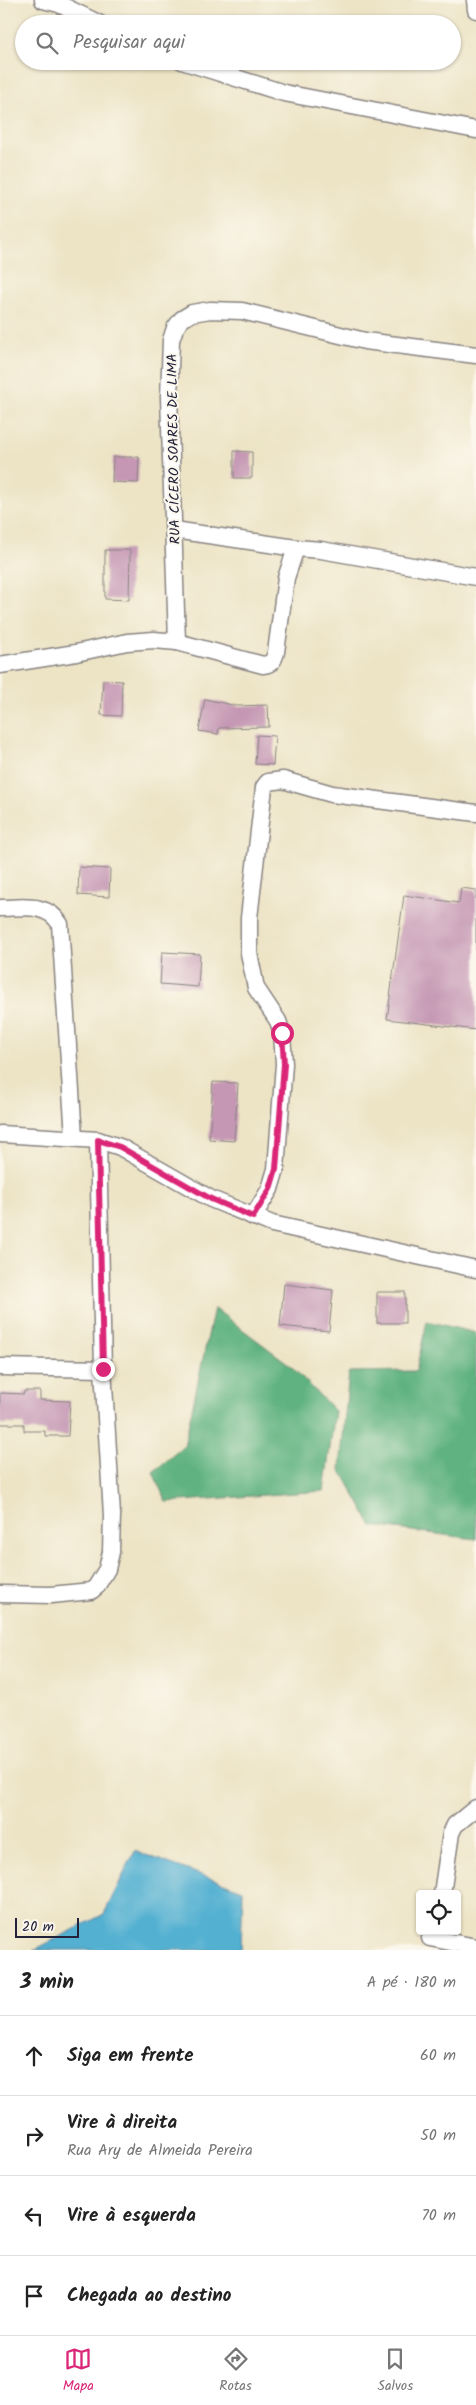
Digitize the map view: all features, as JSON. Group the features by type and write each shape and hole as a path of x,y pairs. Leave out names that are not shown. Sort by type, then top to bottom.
{"street":[{"path":"43,0 59,4 82,15"},
{"path":"475,0 476,10"},
{"path":"211,70 284,93 476,130"},
{"name":"RUA CÍCERO SOARES DE LIMA","path":"177,642 169,397 171,340 175,328 182,319 192,313 210,310 242,311 365,341 476,355"},
{"path":"174,530 476,577"},
{"path":"0,665 76,654 127,642 177,642 263,666 269,664 274,660 276,652 286,578 296,548"},
{"path":"253,1217 270,1189 276,1169 284,1064 282,1033 278,1021 256,988 249,954 249,918 262,794 268,782 274,780 301,784 332,794 476,813"},
{"path":"0,908 40,908 49,911 60,924 74,1137"},
{"path":"0,1134 74,1137 98,1140 120,1147 211,1199 253,1217 297,1231 476,1269"},
{"path":"0,1594 83,1594 96,1587 107,1569 111,1552 112,1515 103,1369 98,1140"},
{"path":"0,1367 103,1369"},
{"path":"443,1890 451,1833 455,1825 476,1808"},
{"path":"428,1940 476,1947"}],"green space":[{"path":"214,1308 290,1365 335,1411 324,1491 166,1502 153,1472 184,1446"},
{"path":"427,1321 476,1333 476,1539 372,1526 340,1469 349,1372 416,1371"}],"water":[{"path":"135,1851 243,1890 241,1950 34,1950 104,1914"}],"building":[{"path":"234,451 252,452 252,478 234,478"},
{"path":"113,457 139,457 138,483 112,482"},
{"path":"105,550 130,550 129,600 105,599"},
{"path":"103,680 122,681 121,716 101,715"},
{"path":"205,699 237,706 268,705 269,727 219,728 218,734 199,731"},
{"path":"257,735 275,736 273,765 255,764"},
{"path":"79,867 110,869 109,897 78,895"},
{"path":"461,888 476,890 476,1030 387,1019 404,895 459,903"},
{"path":"162,952 200,954 198,987 160,984"},
{"path":"213,1082 238,1083 234,1141 209,1139"},
{"path":"284,1284 333,1290 329,1331 280,1326"},
{"path":"377,1292 405,1292 405,1323 377,1323"},
{"path":"24,1391 40,1391 40,1400 70,1401 68,1436 45,1436 45,1431 24,1431 24,1424 0,1424 0,1393 24,1394"}],"route":[{"path":"103,1369 98,1140 120,1147 211,1199 253,1217 270,1189 276,1169 284,1064 282,1033"}]}
